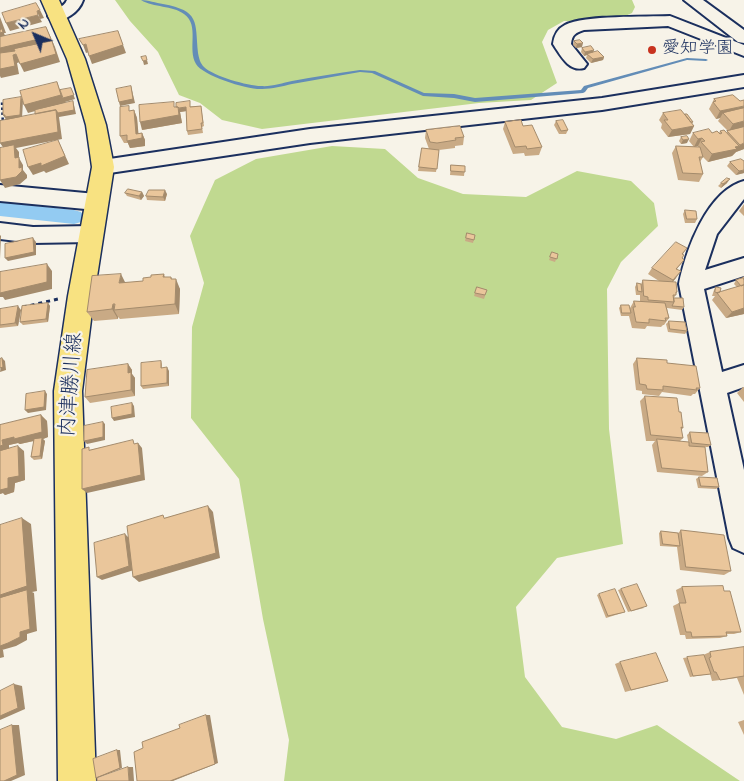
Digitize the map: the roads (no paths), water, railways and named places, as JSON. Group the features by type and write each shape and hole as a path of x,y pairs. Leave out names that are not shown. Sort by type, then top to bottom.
{"main road":[{"name":"内津勝川線","path":"61,5 96,125 103,167 81,296 68,391 77,781"}],"street":[{"path":"692,0 744,38"},
{"path":"578,64 562,44 563,36 570,29 583,25 670,20 744,51"},
{"path":"103,167 310,136 602,104 744,81"},
{"path":"743,522 691,284 696,257 709,226 736,192 744,188"},
{"path":"0,193 96,202"},
{"path":"0,231 33,235 91,234"},
{"path":"691,284 744,268"},
{"path":"713,386 744,376"}],"waterway":[{"path":"143,0 181,10 190,17 195,33 196,57 202,68 227,80 262,88 360,71 373,72 423,94 454,96 475,100 583,91 586,87 687,59 706,60"},
{"path":"0,209 74,217"}],"place":[{"name":"愛知学園","path":"652,50"}]}
